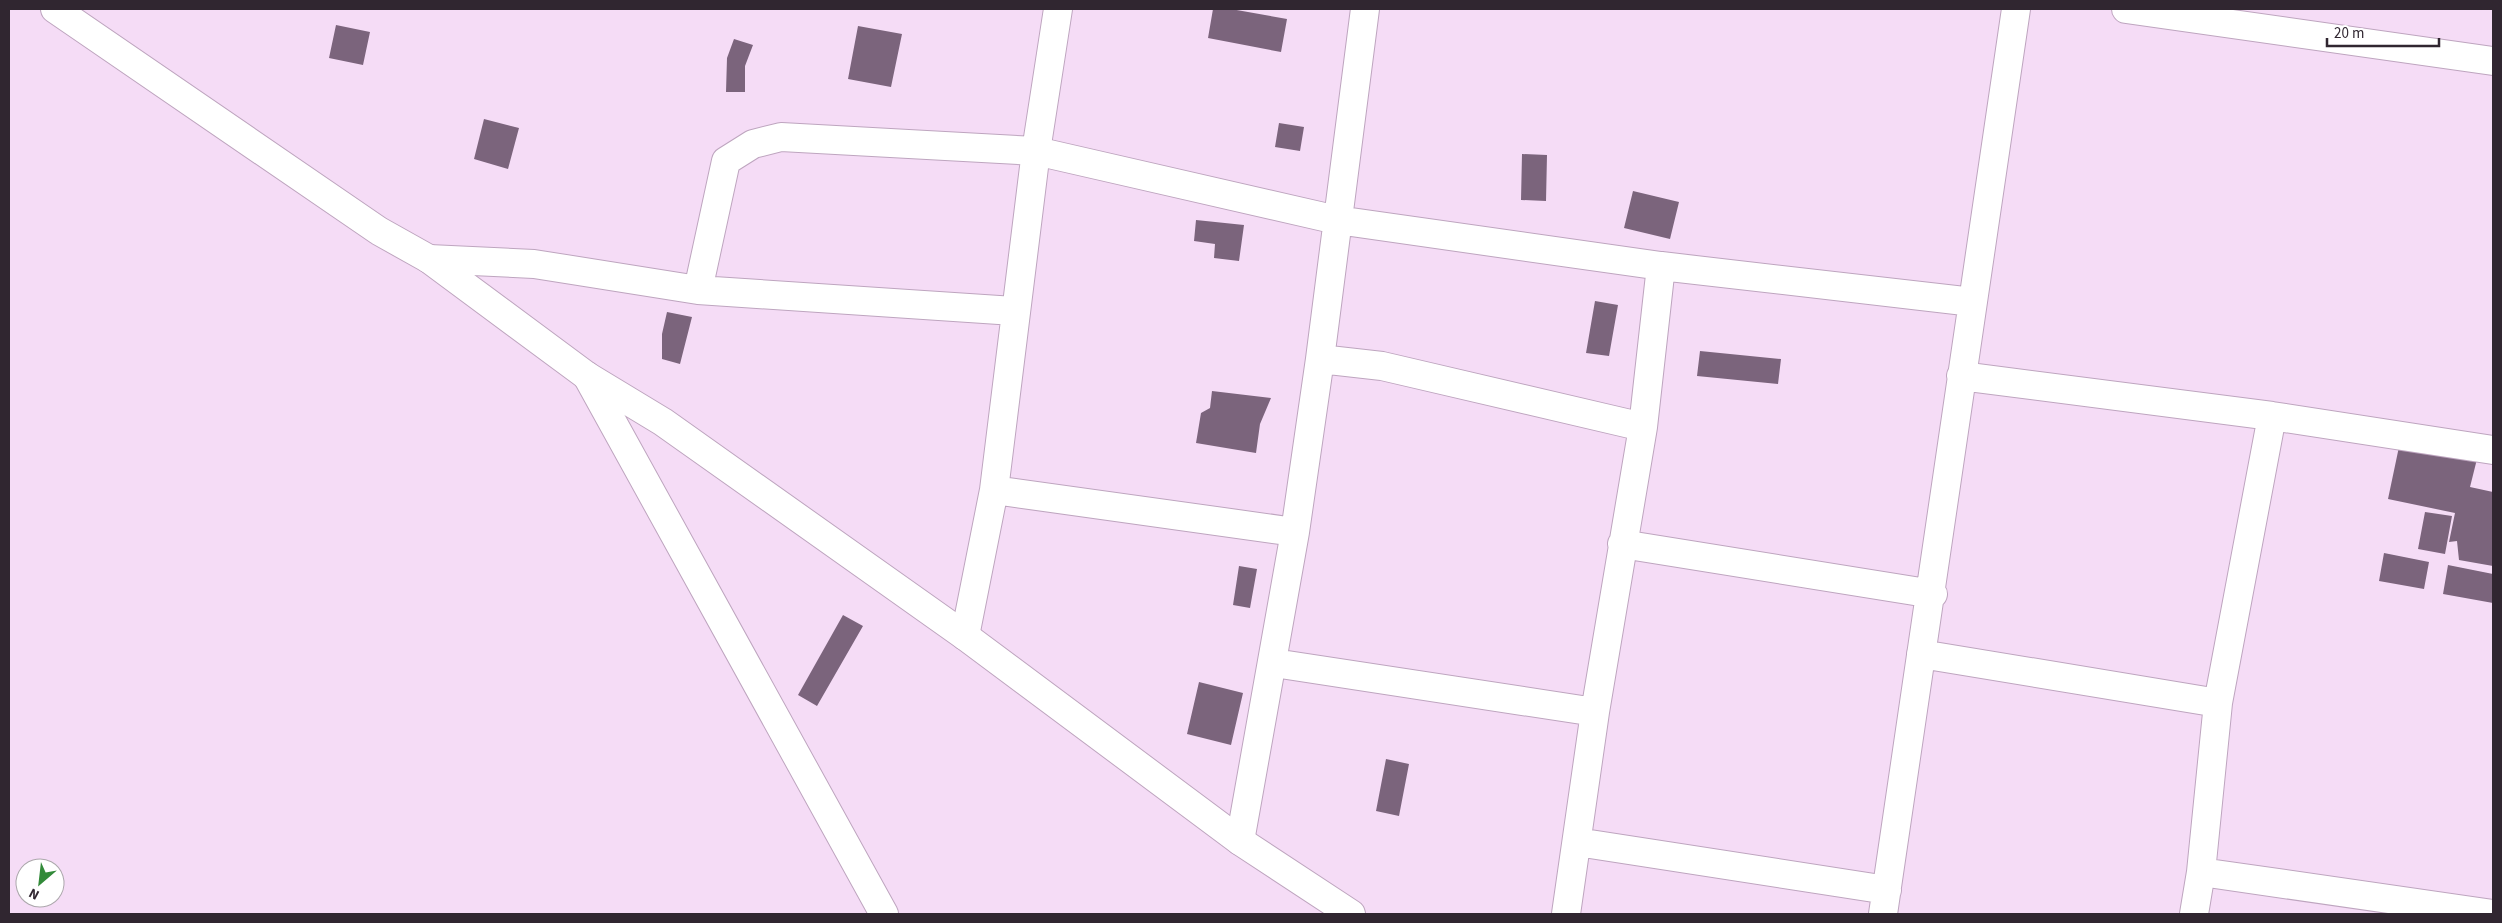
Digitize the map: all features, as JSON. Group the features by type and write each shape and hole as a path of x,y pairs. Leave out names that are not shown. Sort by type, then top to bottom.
{"street":[{"path":"55,9 379,230 429,259 587,376 663,422 965,636 1240,841 1352,914"},
{"path":"965,636 994,490 1014,311 1058,9"},
{"path":"1240,841 1274,663 1295,532 1320,359 1365,9"},
{"path":"1577,842 1885,902 1921,654 1932,594 1961,376 2016,9"},
{"path":"2126,9 2493,61"},
{"path":"698,290 726,161 753,144 781,136 1036,150 1337,220 1661,266 1973,302"},
{"path":"429,259 534,264 698,290 1014,311"},
{"path":"1566,914 1595,712 1643,427 1661,266"},
{"path":"1320,359 1382,366 1643,427"},
{"path":"587,376 884,914"},
{"path":"1961,376 2272,416 2493,450"},
{"path":"2194,914 2201,872 2218,703 2272,416"},
{"path":"994,490 1295,532"},
{"path":"1622,544 1932,594"},
{"path":"1921,654 2218,703"},
{"path":"1274,663 1595,712"},
{"path":"2201,872 2493,914"}],"building":[{"path":"1213,9 1231,9 1287,19 1281,52 1208,38"},
{"path":"336,25 370,32 363,65 329,58"},
{"path":"858,26 902,34 891,87 848,79"},
{"path":"734,39 753,45 745,66 745,92 726,92 727,58"},
{"path":"484,119 519,128 508,169 474,159"},
{"path":"1279,123 1304,127 1300,151 1275,147"},
{"path":"1522,154 1547,155 1546,201 1521,200"},
{"path":"1633,191 1679,202 1670,239 1624,228"},
{"path":"1196,220 1244,225 1239,261 1214,258 1215,244 1194,241"},
{"path":"1595,301 1618,305 1609,356 1586,353"},
{"path":"667,312 692,317 680,364 662,359 662,334"},
{"path":"1700,351 1781,359 1778,384 1697,376"},
{"path":"1212,391 1271,398 1260,424 1256,453 1196,443 1201,413 1210,408"},
{"path":"2400,442 2477,459 2470,487 2493,492 2493,566 2459,560 2457,541 2449,542 2455,513 2388,499"},
{"path":"2425,512 2452,516 2445,554 2418,549"},
{"path":"2384,553 2429,562 2424,589 2379,581"},
{"path":"2448,565 2493,574 2493,603 2443,594"},
{"path":"1239,566 1257,569 1250,608 1233,605"},
{"path":"843,615 863,626 817,706 798,695"},
{"path":"1199,682 1243,693 1231,745 1187,734"},
{"path":"1386,759 1409,764 1399,816 1376,811"}]}
